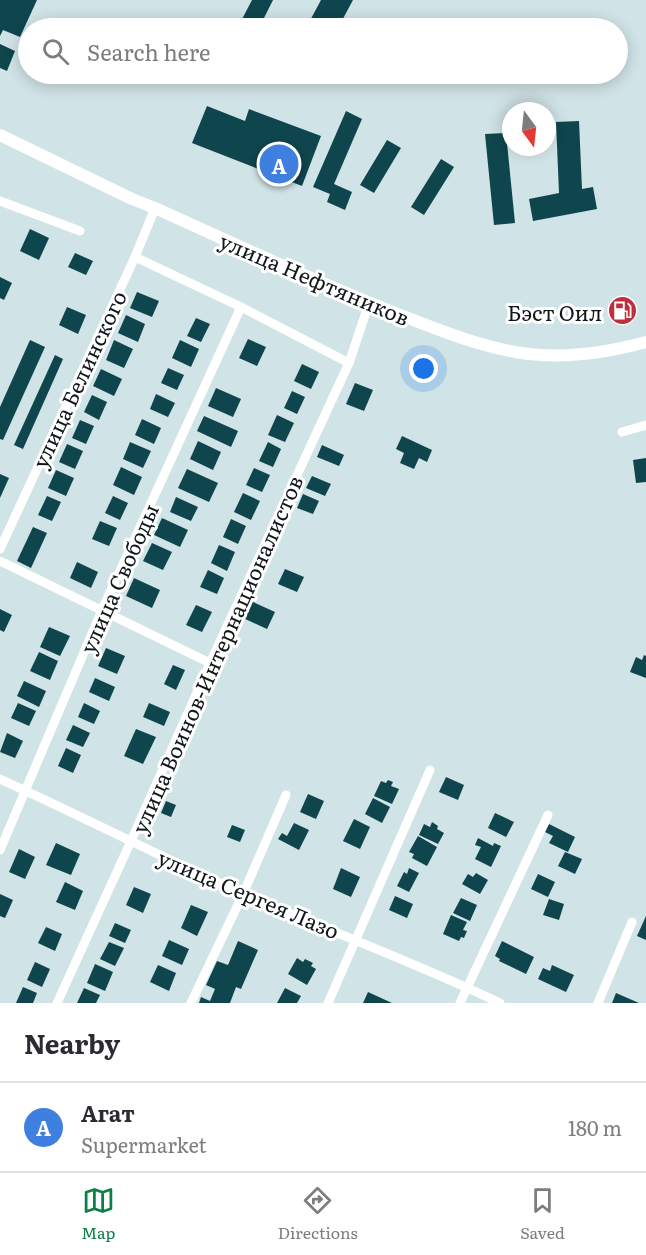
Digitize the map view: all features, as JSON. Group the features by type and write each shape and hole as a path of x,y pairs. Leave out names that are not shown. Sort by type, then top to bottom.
{"main road":[{"name":"улица Нефтяников","path":"0,135 132,200 369,303 447,333 502,349 542,356 621,349 646,342"}],"street":[{"path":"0,201 80,231"},
{"name":"улица Белинского","path":"0,549 135,257 154,208"},
{"path":"135,257 241,307 349,363"},
{"name":"улица Воинов-Интернационалистов","path":"57,1003 210,663 349,363 369,303"},
{"name":"улица Свободы","path":"0,850 102,610 241,307"},
{"path":"622,432 646,425"},
{"path":"0,561 210,663"},
{"path":"328,1003 430,770"},
{"name":"улица Сергея Лазо","path":"0,779 243,894 355,939 500,1003"},
{"path":"191,1003 243,894 286,795"},
{"path":"460,1003 548,815"},
{"path":"598,1003 632,922"}],"building":[{"path":"0,0 37,0 29,18 18,18 18,36 3,30 0,36"},
{"path":"252,0 273,0 264,18 243,18"},
{"path":"321,0 353,0 343,18 311,18"},
{"path":"0,44 15,51 7,71 0,68"},
{"path":"207,106 245,121 249,109 321,136 302,186 192,143"},
{"path":"346,111 362,119 334,184 352,192 345,210 327,202 330,194 313,187"},
{"path":"579,121 582,189 593,187 597,209 533,221 529,199 559,193 556,122"},
{"path":"502,133 502,156 508,156 515,223 494,225 485,134"},
{"path":"387,140 401,148 374,193 360,185"},
{"path":"441,159 454,167 424,215 411,207"},
{"path":"30,229 49,238 39,260 20,251"},
{"path":"75,253 93,261 86,275 68,267"},
{"path":"0,277 12,283 4,300 0,298"},
{"path":"137,292 159,301 152,317 130,308"},
{"path":"67,307 86,315 78,334 59,325"},
{"path":"126,315 145,324 138,342 118,333"},
{"path":"196,318 210,324 201,342 187,336"},
{"path":"248,339 266,347 257,366 239,358"},
{"path":"30,340 45,347 3,440 0,439 0,407"},
{"path":"114,340 133,349 124,368 106,360"},
{"path":"180,340 199,349 191,367 172,358"},
{"path":"55,355 63,359 23,449 14,445"},
{"path":"302,364 319,372 311,389 294,381"},
{"path":"168,368 184,375 177,390 161,383"},
{"path":"101,369 122,379 114,396 93,386"},
{"path":"355,383 373,390 364,411 346,404"},
{"path":"216,388 241,399 233,417 208,406"},
{"path":"292,391 305,397 297,414 284,408"},
{"path":"156,394 175,403 168,417 150,409"},
{"path":"92,395 107,402 99,420 84,412"},
{"path":"277,415 294,423 285,442 268,435"},
{"path":"204,416 238,431 231,447 197,431"},
{"path":"142,419 161,428 154,444 135,435"},
{"path":"80,420 94,426 86,444 72,438"},
{"path":"402,436 432,450 427,462 419,458 414,469 400,463 404,453 396,449"},
{"path":"198,441 221,452 213,470 190,459"},
{"path":"130,442 151,451 143,468 123,459"},
{"path":"268,442 281,449 273,467 259,461"},
{"path":"67,444 83,451 75,469 59,462"},
{"path":"322,445 344,455 339,466 317,457"},
{"path":"646,458 646,482 636,483 633,460"},
{"path":"121,467 142,477 134,495 113,485"},
{"path":"254,468 270,475 262,492 246,485"},
{"path":"187,469 218,483 209,502 178,488"},
{"path":"56,470 74,478 66,496 48,488"},
{"path":"0,474 9,478 0,498"},
{"path":"312,476 331,484 325,496 306,488"},
{"path":"243,493 260,501 251,520 234,512"},
{"path":"303,494 319,501 313,514 297,508"},
{"path":"47,496 61,502 52,521 38,515"},
{"path":"113,496 128,503 120,520 105,513"},
{"path":"176,497 198,507 191,521 170,512"},
{"path":"162,518 188,530 180,547 154,535"},
{"path":"231,519 246,526 238,544 223,537"},
{"path":"100,521 117,528 109,546 92,539"},
{"path":"33,527 47,533 31,568 17,561"},
{"path":"152,543 172,552 163,570 143,561"},
{"path":"219,545 235,552 227,571 211,563"},
{"path":"77,562 98,572 91,588 70,578"},
{"path":"285,569 304,577 297,592 278,584"},
{"path":"208,570 224,578 217,594 200,587"},
{"path":"134,578 160,590 152,608 126,596"},
{"path":"251,601 275,612 267,629 243,618"},
{"path":"196,605 212,612 202,632 186,625"},
{"path":"0,609 12,615 4,632 0,630"},
{"path":"49,627 70,636 60,656 40,647"},
{"path":"106,648 125,656 117,674 98,666"},
{"path":"39,652 58,661 50,680 30,671"},
{"path":"644,655 646,656 646,678 630,672 636,657 642,660"},
{"path":"173,665 185,670 176,690 164,684"},
{"path":"95,678 115,687 109,701 89,692"},
{"path":"24,681 46,691 39,707 17,696"},
{"path":"18,703 36,711 29,726 11,718"},
{"path":"84,703 100,711 94,724 78,717"},
{"path":"149,703 170,712 164,726 143,717"},
{"path":"73,725 90,733 83,747 66,740"},
{"path":"136,729 156,737 143,764 124,756"},
{"path":"7,733 23,741 15,758 0,752"},
{"path":"66,748 81,755 73,773 58,766"},
{"path":"446,777 464,785 458,800 439,792"},
{"path":"388,780 393,782 391,786 399,789 392,804 374,796 381,781 386,783"},
{"path":"308,794 324,801 316,819 300,812"},
{"path":"373,798 390,807 382,823 365,814"},
{"path":"166,801 176,805 171,817 161,813"},
{"path":"495,813 514,822 506,837 488,828"},
{"path":"354,819 370,827 360,849 343,841"},
{"path":"432,822 444,833 438,844 419,835 424,824 430,827"},
{"path":"294,823 309,830 299,850 278,839 282,833 287,836"},
{"path":"549,824 575,837 568,852 549,843 553,836 545,832"},
{"path":"232,825 245,830 240,842 227,837"},
{"path":"418,836 437,847 427,866 412,858 414,854 409,852"},
{"path":"478,838 493,846 494,843 501,846 491,867 475,859 481,847 475,845"},
{"path":"56,843 80,854 71,875 46,865"},
{"path":"19,849 35,857 25,879 9,872"},
{"path":"565,852 582,859 575,874 558,866"},
{"path":"341,868 360,877 351,897 333,889"},
{"path":"409,868 419,873 409,892 397,886 404,872 407,874"},
{"path":"476,873 488,880 480,894 462,884 468,874 473,877"},
{"path":"538,874 555,882 548,897 531,889"},
{"path":"65,882 83,891 75,910 56,902"},
{"path":"134,887 151,894 143,913 126,905"},
{"path":"0,894 13,900 5,918 0,916"},
{"path":"395,896 413,904 407,918 389,910"},
{"path":"461,898 477,905 470,921 453,913"},
{"path":"549,899 564,904 559,920 543,915"},
{"path":"191,905 208,912 197,936 181,928"},
{"path":"451,915 467,922 463,930 467,931 464,938 461,937 459,941 443,934"},
{"path":"646,916 646,940 637,936"},
{"path":"115,923 131,930 125,943 109,936"},
{"path":"46,927 62,934 55,951 38,943"},
{"path":"169,940 189,949 182,965 162,956"},
{"path":"238,941 258,950 241,989 236,987 230,1003 199,1003 201,997 210,1001 215,989 206,985 217,961 228,965"},
{"path":"502,941 534,957 526,974 499,961 500,959 495,956"},
{"path":"109,942 124,948 115,966 100,959"},
{"path":"297,958 303,962 305,959 313,963 311,966 316,969 307,985 288,974"},
{"path":"35,962 50,969 42,987 27,980"},
{"path":"95,964 113,972 105,991 87,983"},
{"path":"158,965 176,973 169,991 150,982"},
{"path":"552,965 574,975 566,992 538,979 543,968 550,971"},
{"path":"23,987 37,993 33,1003 16,1003"},
{"path":"84,988 100,995 96,1003 77,1003"},
{"path":"285,988 301,996 297,1003 277,1003"},
{"path":"368,992 392,1003 363,1003"},
{"path":"616,993 639,1003 612,1003"}],"place":[{"name":"Агат","path":"279,164"},
{"name":"Бэст Оил","path":"623,311"}]}
